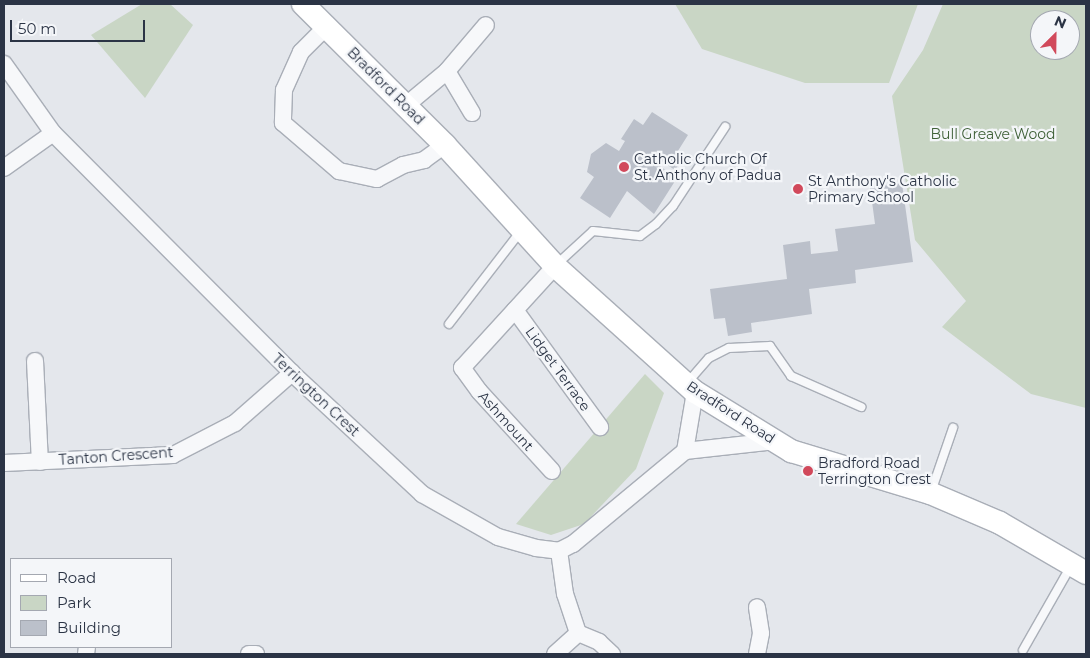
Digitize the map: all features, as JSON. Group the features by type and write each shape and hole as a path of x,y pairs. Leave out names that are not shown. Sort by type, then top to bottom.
{"street":[{"name":"Bradford Road","path":"302,4 327,26 404,106 445,145 555,266 690,388 791,451 930,493 1000,523 1079,568"},
{"path":"404,106 447,71 486,25"},
{"path":"327,26 301,52 284,90 283,123 339,171 377,179 404,165 424,160 445,145"},
{"name":"Terrington Crest","path":"4,64 53,132 292,373 422,494 498,537 536,548 559,551"},
{"path":"447,71 472,113"},
{"path":"4,168 53,132"},
{"name":"Lidget Terrace","path":"462,368 555,266"},
{"name":"Lidget Terrace","path":"515,310 600,427"},
{"path":"35,361 40,462"},
{"name":"Ashmount","path":"462,368 479,391 552,471"},
{"name":"Tanton Crescent","path":"4,464 173,454 235,423 292,373"},
{"path":"685,451 690,388"},
{"path":"612,654 599,642 578,633 565,594 559,551 573,544 685,451 775,441"},
{"path":"757,607 761,633 757,654"},
{"path":"555,654 578,633"},
{"path":"249,654 256,654"}],"lane":[{"path":"555,266 593,230 640,236 656,224 673,206 725,127"},
{"path":"449,324 522,231"},
{"path":"690,388 709,358 729,348 770,346 791,376 861,407"},
{"path":"930,493 952,428"},
{"path":"1023,650 1079,568"}],"green space":[{"path":"142,4 170,4 193,25 145,98 91,35"},
{"path":"675,4 918,4 889,83 805,83 702,49"},
{"name":"Bull Greave Wood","path":"943,4 1086,4 1086,408 1031,394 942,327 966,301 915,240 892,96 923,50"},
{"path":"645,374 664,393 636,469 584,524 551,535 516,524"}],"building":[{"name":"Catholic Church Of St. Anthony of Padua","path":"652,112 688,135 676,154 683,158 675,170 660,160 657,164 677,178 654,214 627,191 610,218 580,198 594,177 587,172 591,154 606,143 619,151 625,141 621,139 634,119 643,125"},
{"path":"902,183 913,262 855,270 856,283 809,289 812,314 751,323 752,332 728,336 725,318 714,319 710,289 787,279 783,245 810,241 811,254 838,251 835,229 875,224 870,187"}],"place":[{"name":"Catholic Church Of St. Anthony of Padua","path":"624,167"},
{"name":"St Anthony's Catholic Primary School","path":"798,189"},
{"name":"Bradford Road Terrington Crest","path":"808,471"}]}
